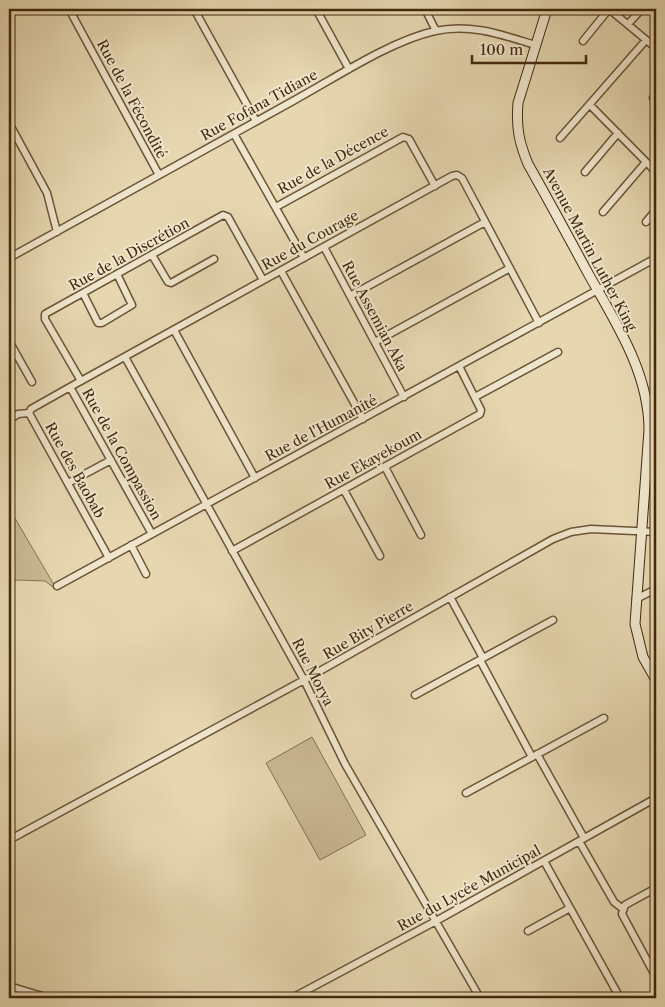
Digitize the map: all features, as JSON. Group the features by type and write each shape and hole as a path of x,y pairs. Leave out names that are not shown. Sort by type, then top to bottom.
{"street":[{"name":"Rue de la Fécondité","path":"69,9 159,175"},
{"path":"194,9 256,121"},
{"path":"316,9 349,70"},
{"path":"425,9 436,31"},
{"name":"Avenue Martin Luther King","path":"547,9 518,103 519,142 528,164 634,361 647,401 649,430 636,599 636,624 643,657 656,680"},
{"path":"583,41 609,9 656,48"},
{"path":"628,24 642,9"},
{"name":"Rue Fofana Tidiane","path":"9,258 349,70 415,37 436,31 466,28 496,33 535,45"},
{"path":"560,138 646,40"},
{"path":"590,105 651,167"},
{"path":"9,123 47,193 57,232"},
{"path":"585,172 618,133"},
{"path":"234,134 304,258"},
{"name":"Rue de la Décence","path":"276,207 404,137 409,138 435,186"},
{"path":"603,212 656,160"},
{"name":"Rue du Courage","path":"29,414 31,409 80,381 452,176 457,175 462,178 540,322"},
{"path":"646,222 656,210"},
{"name":"Rue de la Discrétion","path":"80,381 44,317 45,314 117,274 226,215 263,280"},
{"path":"350,296 485,222"},
{"name":"Rue Assemian Aka","path":"324,247 404,397"},
{"path":"152,255 168,282 171,283 214,259"},
{"name":"Rue de l'Humanité","path":"57,586 656,258"},
{"path":"375,342 510,268"},
{"path":"281,271 363,419"},
{"path":"82,294 98,323 102,323 132,305 117,274"},
{"path":"174,330 256,478"},
{"path":"9,341 32,382"},
{"path":"459,366 475,398 558,352"},
{"name":"Rue Morya","path":"125,357 304,680 345,764 480,998"},
{"name":"Rue de la Compassion","path":"70,387 152,534"},
{"name":"Rue Ekayekoum","path":"232,551 480,414 481,410 475,398"},
{"name":"Rue des Baobab","path":"9,420 18,414 29,414 109,558"},
{"path":"68,483 110,460"},
{"path":"384,467 422,535"},
{"path":"344,490 380,556"},
{"name":"Rue Bity Pierre","path":"9,840 304,680 552,539 571,532 591,528 656,532"},
{"path":"131,545 146,574"},
{"path":"636,599 656,589"},
{"path":"450,598 614,902 623,909"},
{"path":"415,695 554,620"},
{"path":"466,793 604,718"},
{"name":"Rue du Lycée Municipal","path":"292,998 436,921 656,798"},
{"path":"544,861 620,998"},
{"path":"656,888 625,905 623,909 624,919 656,978"},
{"path":"528,931 570,908"},
{"path":"9,986 49,998"}],"shaded area":[{"path":"9,508 57,590 45,581 17,580 9,583"},
{"path":"312,737 366,835 320,860 266,763"}]}
